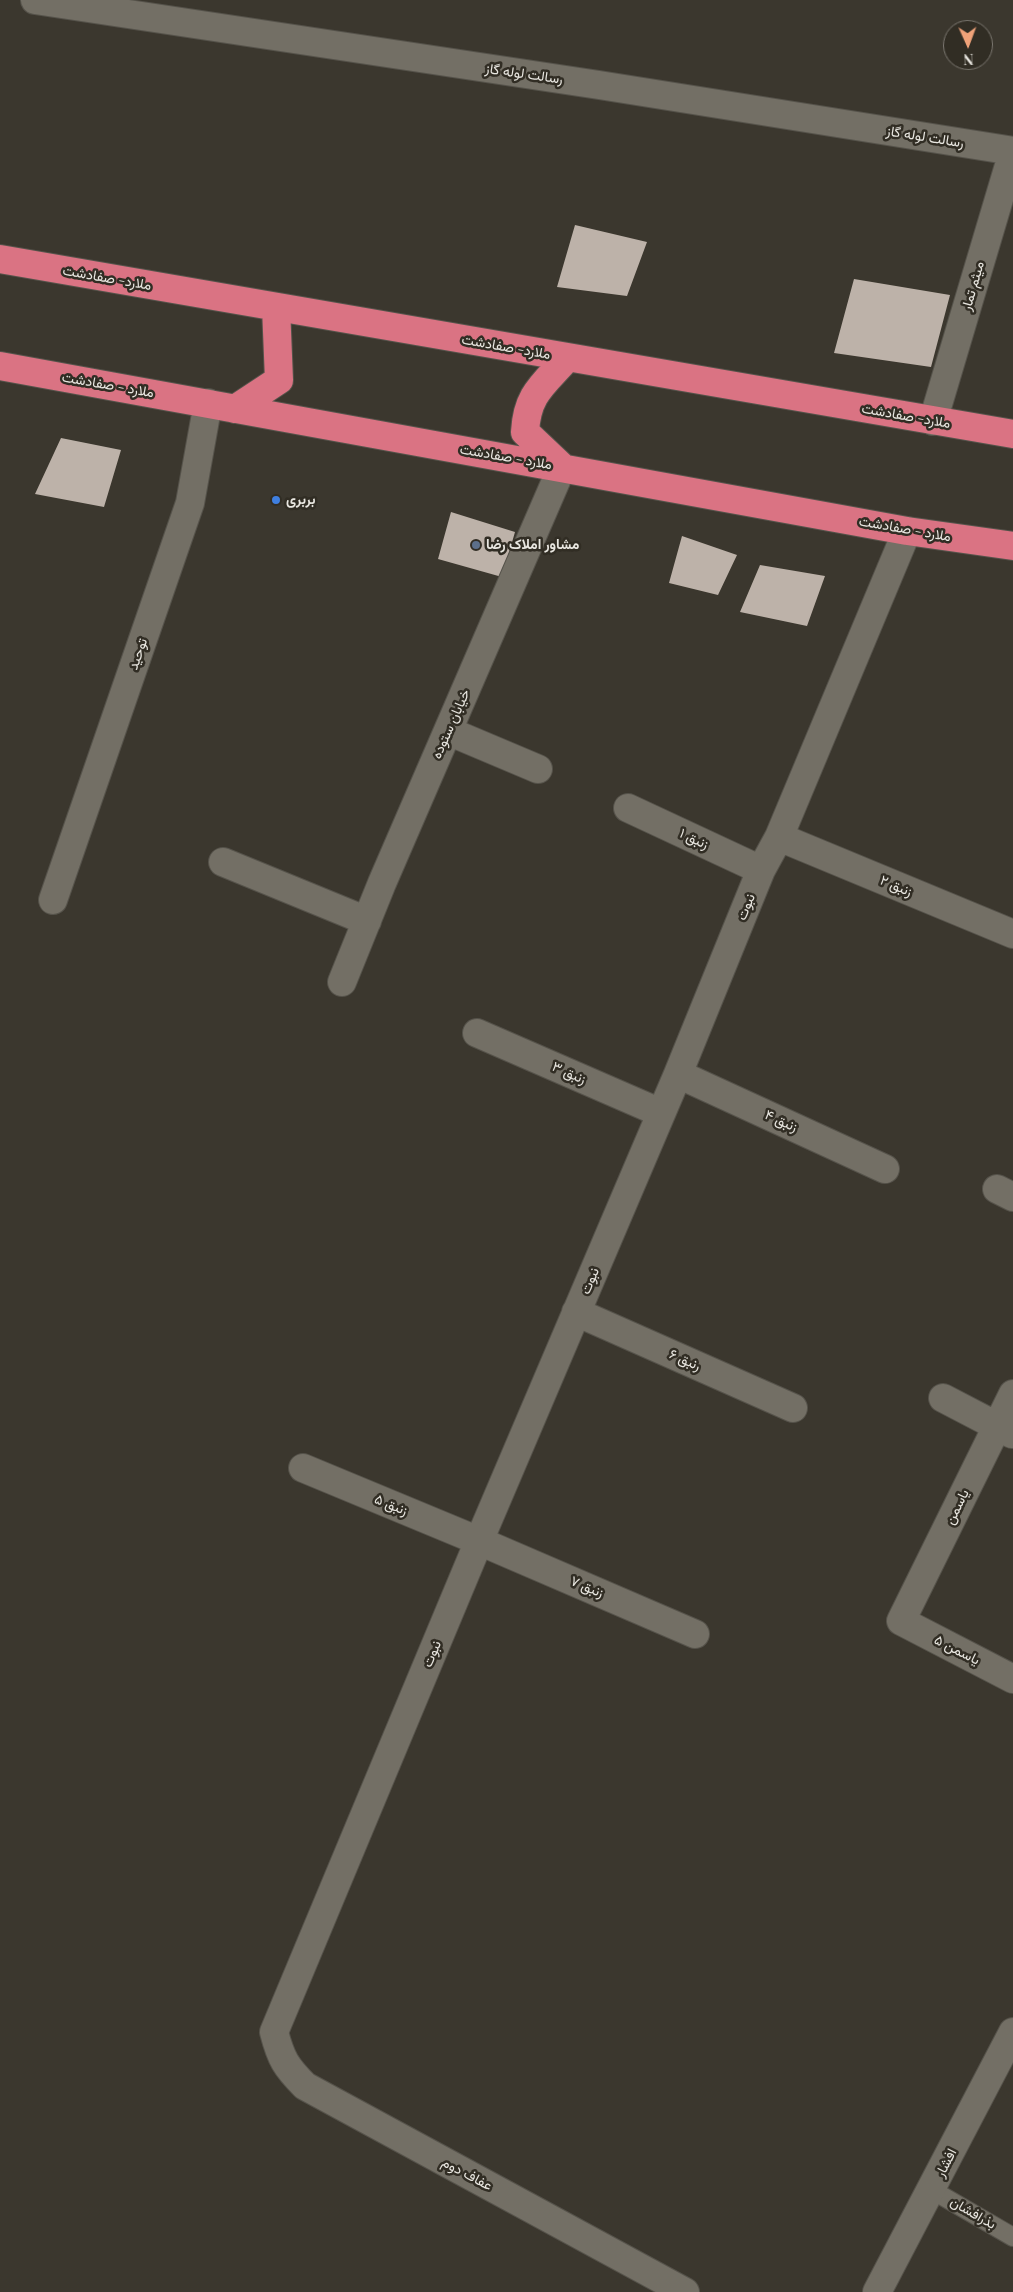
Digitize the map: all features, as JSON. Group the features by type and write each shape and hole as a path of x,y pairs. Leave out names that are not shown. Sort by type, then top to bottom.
{"highway":[{"name":"ملارد- صفادشت","path":"0,259 1013,434"},
{"path":"235,409 279,380 276,307"},
{"path":"562,467 525,432 526,416 531,398 567,358"},
{"name":"ملارد - صفادشت","path":"0,366 907,531 1013,546"}],"street":[{"name":"رسالت لوله گاز","path":"36,0 71,7 599,85 1013,151"},
{"name":"میثم تمار","path":"933,421 1013,151"},
{"name":"توحید","path":"52,900 190,503 208,403"},
{"name":"خیابان ستوده","path":"342,982 562,467"},
{"name":"نبوت","path":"274,2032 479,1541 678,1074 761,870 779,837 907,531"},
{"path":"448,731 538,769"},
{"name":"زنبق ۱","path":"628,808 761,870"},
{"name":"زنبق ۲","path":"779,837 1013,934"},
{"path":"222,862 367,920"},
{"name":"زنبق ۳","path":"477,1033 661,1113"},
{"name":"زنبق ۴","path":"678,1074 885,1169"},
{"name":"رنبق ۶","path":"576,1312 793,1408"},
{"name":"یاسمن","path":"901,1621 1005,1431 1013,1394"},
{"path":"943,1398 1005,1431"},
{"name":"زنبق ۵","path":"303,1468 479,1541"},
{"name":"زنبق ۷","path":"479,1541 695,1634"},
{"name":"یاسمن ۵","path":"901,1621 1013,1679"},
{"name":"عفاف دوم","path":"274,2032 279,2052 288,2070 305,2086 685,2292"},
{"name":"افشار","path":"877,2292 1013,2032"}],"lane":[{"name":"بذرافشان","path":"932,2190 1013,2237"}],"building":[{"path":"575,225 647,242 627,296 557,287"},
{"path":"854,279 950,295 931,367 834,353"},
{"path":"61,438 121,450 104,507 35,494"},
{"name":"مشاور املاک رضا","path":"451,512 515,532 502,577 438,559"},
{"path":"682,536 737,555 718,595 669,583"},
{"path":"760,565 825,576 807,626 740,612"}],"place":[{"name":"بربری","path":"276,500"},
{"name":"مشاور املاک رضا","path":"476,545"}]}
